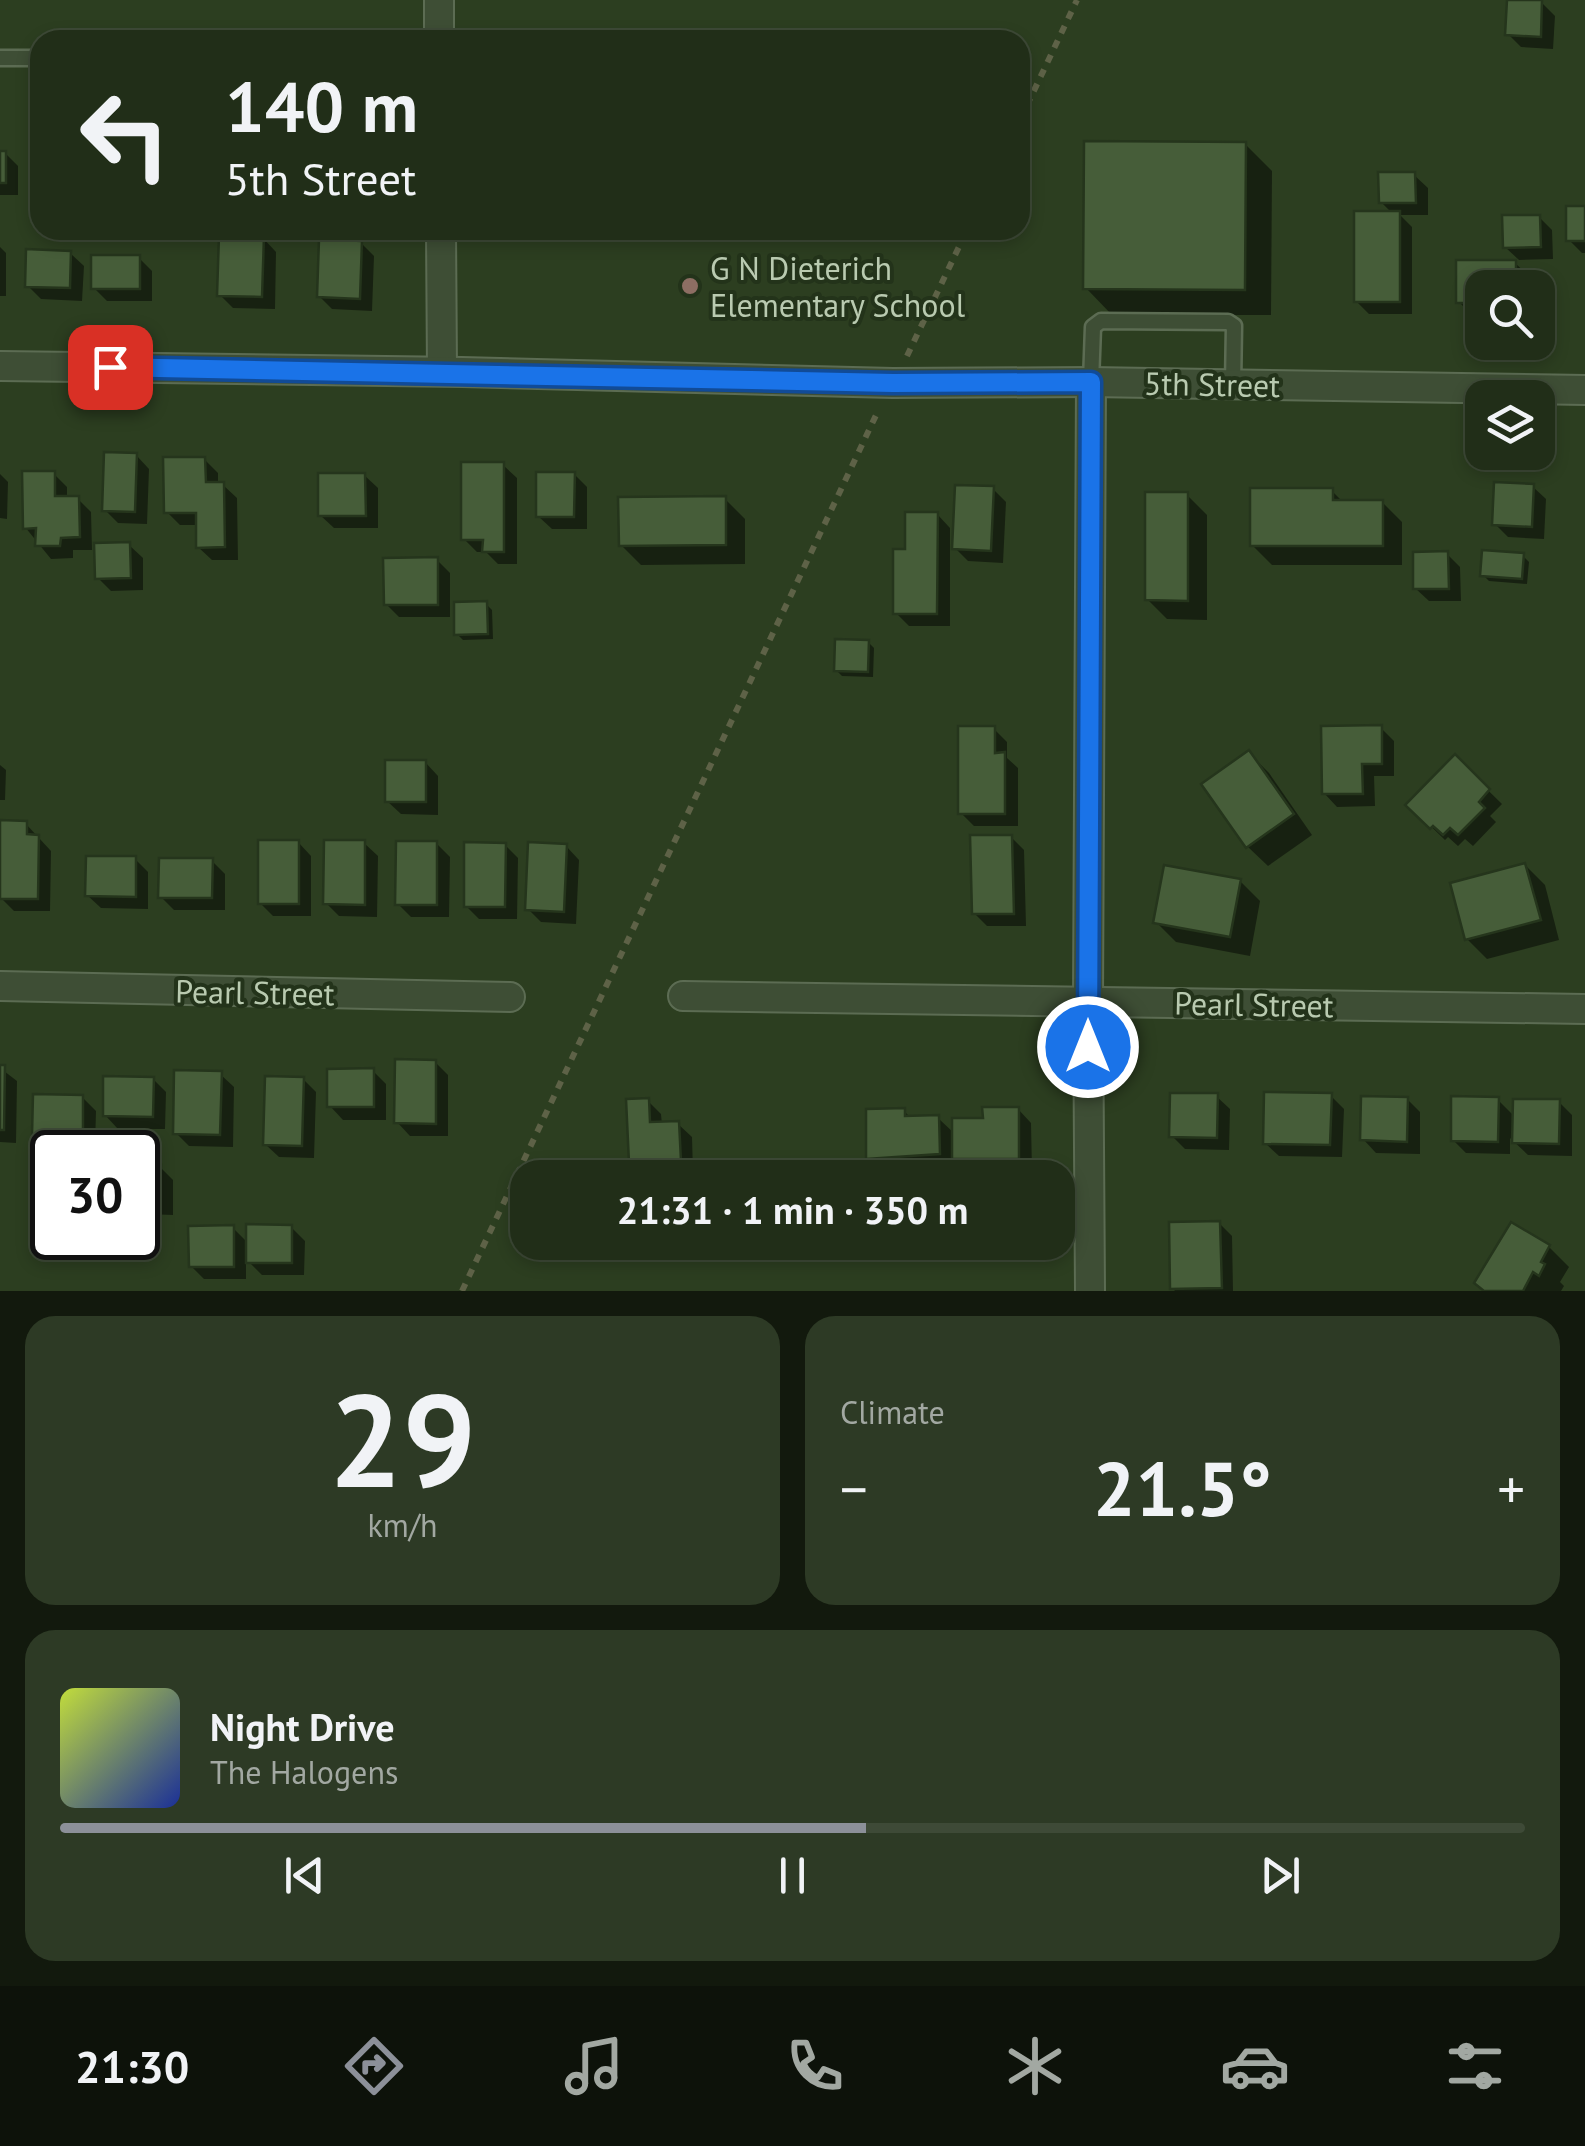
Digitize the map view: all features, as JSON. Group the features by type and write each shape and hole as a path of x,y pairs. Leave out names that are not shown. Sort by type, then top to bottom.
{"street":[{"path":"439,0 439,30"},
{"path":"441,240 442,371"},
{"name":"5th Street","path":"0,366 442,371 893,383 1091,382 1585,390"},
{"path":"1090,1291 1091,382"},
{"name":"Pearl Street","path":"0,986 510,997"},
{"name":"Pearl Street","path":"683,996 1585,1009"}],"lane":[{"path":"0,58 30,58"},
{"path":"1091,382 1093,327 1101,320 1228,322 1234,326 1233,385"}],"path":[{"path":"1030,99 1077,0"},
{"path":"909,352 962,240"},
{"path":"462,1291 876,416"}],"building":[{"path":"1507,0 1542,0 1541,37 1505,35"},
{"path":"1084,141 1246,142 1245,290 1083,289"},
{"path":"0,151 6,151 6,183 0,183"},
{"path":"1378,172 1415,172 1416,203 1379,203"},
{"path":"1566,206 1585,206 1585,241 1566,241"},
{"path":"1354,211 1400,211 1400,302 1354,302"},
{"path":"1502,215 1540,215 1541,247 1503,248"},
{"path":"219,240 264,240 262,297 217,296"},
{"path":"319,240 362,241 360,299 317,297"},
{"path":"26,249 71,251 70,288 25,287"},
{"path":"91,255 140,255 140,289 91,289"},
{"path":"1456,260 1516,260 1516,270 1465,270 1465,303 1456,303"},
{"path":"104,452 137,453 135,512 102,511"},
{"path":"163,457 205,457 206,482 224,482 225,547 196,548 196,513 164,513"},
{"path":"461,462 504,462 504,552 482,552 483,540 461,540"},
{"path":"22,471 55,471 55,496 79,496 80,537 61,538 60,546 35,546 36,528 23,529"},
{"path":"536,472 575,472 574,517 536,517"},
{"path":"318,473 365,473 366,516 318,516"},
{"path":"1494,482 1534,484 1532,527 1492,525"},
{"path":"955,485 994,486 991,551 952,549"},
{"path":"1250,488 1333,488 1333,500 1383,500 1383,546 1250,546"},
{"path":"1145,492 1188,492 1188,601 1145,600"},
{"path":"726,496 726,545 619,546 618,497"},
{"path":"905,512 938,512 937,614 893,614 893,549 905,549"},
{"path":"130,542 131,578 95,579 94,543"},
{"path":"1482,550 1524,553 1522,579 1480,576"},
{"path":"1448,551 1449,589 1413,589 1413,552"},
{"path":"438,557 438,605 384,605 383,558"},
{"path":"487,601 488,634 454,635 454,602"},
{"path":"835,639 869,640 868,672 834,671"},
{"path":"1382,725 1382,764 1362,764 1363,794 1322,794 1321,726"},
{"path":"958,726 995,726 995,753 1005,752 1005,814 958,814"},
{"path":"1249,750 1294,814 1246,848 1201,784"},
{"path":"1455,754 1490,789 1479,802 1485,808 1458,835 1450,828 1443,835 1433,826 1430,829 1405,805"},
{"path":"385,760 426,760 426,802 385,802"},
{"path":"0,820 27,821 27,834 39,835 38,899 0,899"},
{"path":"970,835 1012,835 1014,914 972,914"},
{"path":"258,840 299,840 299,904 258,904"},
{"path":"324,840 365,840 365,905 323,904"},
{"path":"396,841 437,841 437,905 395,905"},
{"path":"464,842 506,843 505,907 464,907"},
{"path":"528,842 567,844 564,912 525,910"},
{"path":"86,856 136,856 136,897 85,896"},
{"path":"159,858 213,858 212,898 158,898"},
{"path":"1525,863 1541,920 1465,940 1450,883"},
{"path":"1164,865 1241,879 1230,937 1153,923"},
{"path":"395,1059 436,1060 436,1124 394,1123"},
{"path":"0,1065 5,1065 4,1130 0,1130"},
{"path":"374,1068 374,1107 327,1107 327,1069"},
{"path":"174,1070 222,1071 220,1135 173,1134"},
{"path":"103,1076 154,1077 153,1117 103,1116"},
{"path":"265,1076 304,1077 302,1146 263,1145"},
{"path":"1264,1092 1332,1093 1330,1145 1263,1144"},
{"path":"1170,1093 1218,1093 1217,1138 1169,1137"},
{"path":"33,1094 83,1095 83,1130 32,1130"},
{"path":"1361,1096 1408,1097 1407,1142 1360,1140"},
{"path":"1451,1096 1499,1097 1498,1142 1451,1141"},
{"path":"649,1098 650,1122 679,1121 681,1160 629,1160 626,1099"},
{"path":"1513,1099 1560,1099 1559,1144 1512,1143"},
{"path":"982,1107 1019,1107 1019,1159 952,1159 952,1118 983,1118"},
{"path":"905,1108 905,1116 939,1115 940,1154 866,1159 866,1109"},
{"path":"1220,1221 1222,1288 1170,1289 1169,1222"},
{"path":"1511,1222 1550,1245 1541,1262 1545,1264 1539,1276 1533,1272 1523,1291 1484,1291 1474,1283"},
{"path":"246,1224 292,1225 292,1263 246,1263"},
{"path":"234,1225 234,1267 189,1267 188,1226"}],"place":[{"name":"G N Dieterich Elementary School","path":"690,286"}],"route":[{"path":"110,367 893,383 1091,382 1088,1047"}]}
